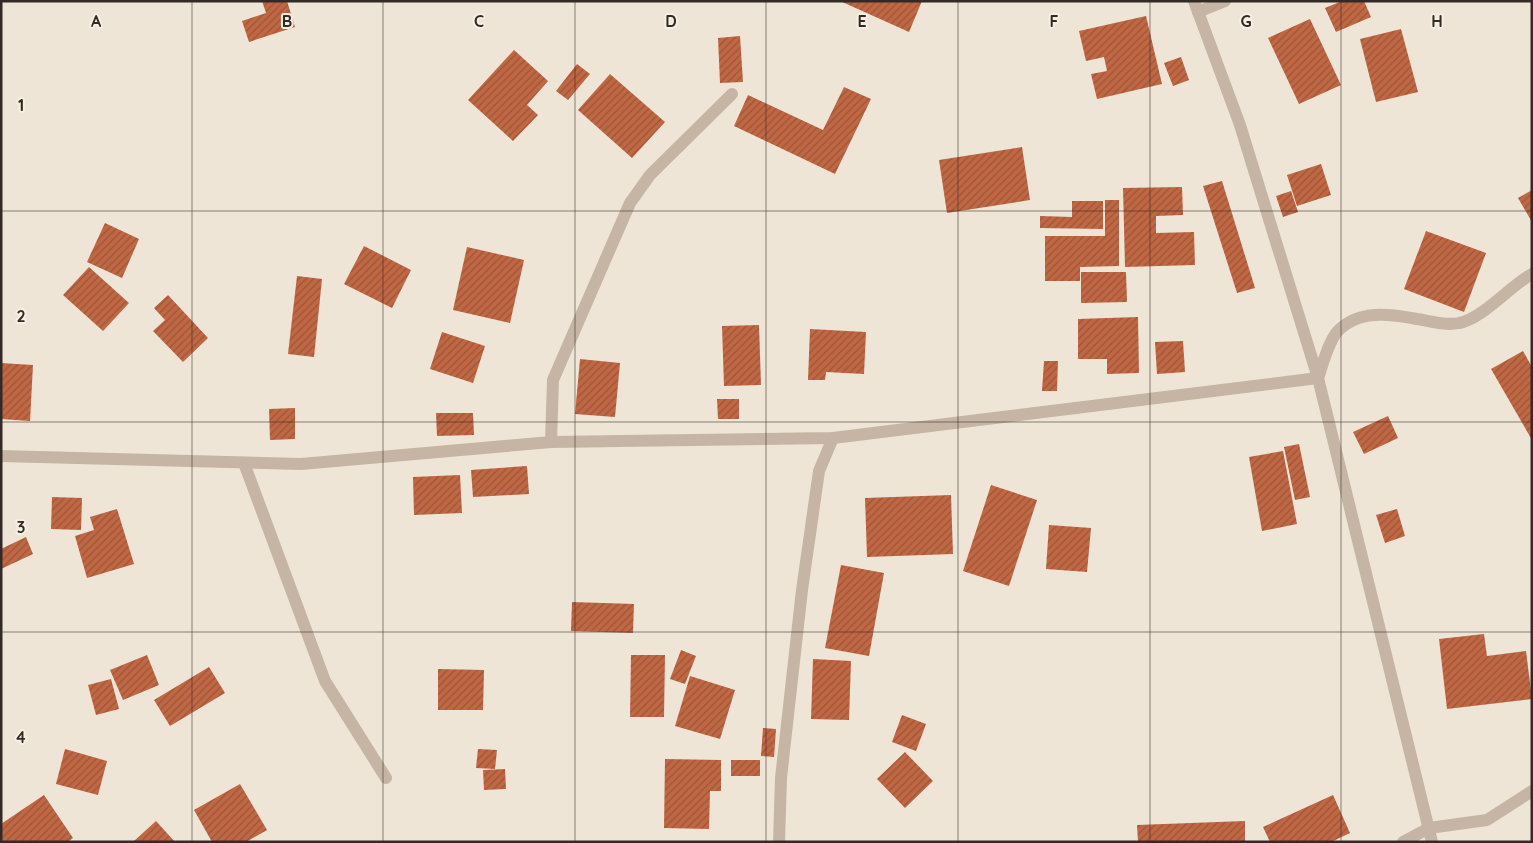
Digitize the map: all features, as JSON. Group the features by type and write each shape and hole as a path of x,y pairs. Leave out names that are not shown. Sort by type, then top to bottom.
{"street":[{"path":"1225,1 1196,7 1240,125 1318,378 1432,842"},
{"path":"551,442 554,380 630,204 650,175 732,94"},
{"path":"1318,378 1327,352 1337,332 1353,320 1369,315 1396,315 1446,324 1461,323 1477,315 1532,274"},
{"path":"1,456 301,464 551,442 833,438 1318,378"},
{"path":"780,842 781,778 802,590 819,471 833,438"},
{"path":"244,463 325,681 386,778"},
{"path":"1403,842 1429,828 1487,820 1532,791"}],"building":[{"path":"262,1 287,1 295,27 249,42 242,21 266,13"},
{"path":"840,1 922,1 909,32"},
{"path":"1342,1 1364,1 1371,17 1336,32 1325,8"},
{"path":"1146,16 1162,84 1097,99 1091,74 1107,71 1104,57 1086,61 1079,31"},
{"path":"1310,19 1341,85 1299,104 1268,38"},
{"path":"1401,29 1418,92 1376,102 1360,39"},
{"path":"740,36 743,82 720,83 718,38"},
{"path":"514,50 548,81 527,105 538,115 513,141 468,100"},
{"path":"1181,57 1189,80 1173,86 1164,63"},
{"path":"577,64 590,74 568,100 556,91"},
{"path":"610,74 665,122 632,158 578,110"},
{"path":"844,87 871,99 835,174 734,126 748,95 823,130"},
{"path":"1022,147 1030,200 947,213 939,160"},
{"path":"1321,164 1331,195 1297,206 1287,175"},
{"path":"1222,181 1255,288 1237,293 1203,186"},
{"path":"1182,187 1183,215 1156,216 1156,233 1194,232 1195,265 1125,267 1123,188"},
{"path":"1532,190 1532,222 1518,198"},
{"path":"1291,191 1298,212 1283,217 1276,196"},
{"path":"1105,200 1119,200 1119,266 1080,267 1080,281 1045,281 1045,236 1105,236"},
{"path":"1072,201 1103,201 1103,229 1040,228 1040,216 1072,217"},
{"path":"105,223 139,239 122,278 87,262"},
{"path":"1426,231 1486,253 1464,312 1404,289"},
{"path":"364,246 411,270 392,308 344,284"},
{"path":"467,247 524,260 510,323 453,310"},
{"path":"89,267 129,303 103,331 63,295"},
{"path":"1081,272 1126,272 1127,302 1081,303"},
{"path":"297,276 322,279 314,357 288,354"},
{"path":"168,295 208,338 183,362 153,331 165,320 154,308"},
{"path":"1138,317 1139,373 1107,374 1107,359 1078,359 1078,319"},
{"path":"759,325 761,385 724,386 722,326"},
{"path":"810,329 866,332 864,374 826,372 825,380 808,380"},
{"path":"442,332 485,346 473,383 430,369"},
{"path":"1183,341 1185,372 1157,374 1155,342"},
{"path":"1523,351 1532,367 1532,440 1491,369"},
{"path":"580,359 620,363 615,417 575,414"},
{"path":"1044,361 1058,361 1057,391 1042,391"},
{"path":"1,363 33,365 30,421 1,419"},
{"path":"717,399 739,399 739,419 718,419"},
{"path":"295,408 295,439 270,440 269,409"},
{"path":"436,413 473,413 474,435 437,436"},
{"path":"1388,416 1398,438 1364,454 1353,432"},
{"path":"1299,444 1310,497 1295,500 1284,447"},
{"path":"1283,451 1297,524 1262,531 1249,457"},
{"path":"527,466 529,494 473,497 471,470"},
{"path":"460,475 462,513 414,515 413,477"},
{"path":"991,485 1037,500 1009,586 963,571"},
{"path":"951,495 953,554 867,557 865,498"},
{"path":"52,497 82,498 81,530 51,529"},
{"path":"117,509 134,564 87,578 75,536 94,530 90,517"},
{"path":"1397,509 1405,536 1385,543 1376,515"},
{"path":"1049,525 1091,528 1087,572 1046,569"},
{"path":"26,537 33,554 1,569 1,549"},
{"path":"841,565 884,573 869,656 825,648"},
{"path":"572,602 634,604 633,633 571,631"},
{"path":"1484,634 1487,656 1526,651 1532,699 1447,709 1439,639"},
{"path":"681,650 696,656 685,684 670,679"},
{"path":"147,655 159,685 123,700 110,670"},
{"path":"631,655 665,655 664,717 630,717"},
{"path":"813,659 851,661 849,720 811,719"},
{"path":"209,667 225,693 170,726 154,700"},
{"path":"438,669 484,670 483,710 438,710"},
{"path":"690,676 735,690 720,739 675,726"},
{"path":"111,679 119,709 96,715 88,685"},
{"path":"902,715 926,724 916,751 892,742"},
{"path":"763,728 776,729 774,757 761,756"},
{"path":"65,749 107,761 98,795 56,784"},
{"path":"478,749 497,750 495,769 476,768"},
{"path":"905,752 933,781 905,808 877,779"},
{"path":"665,759 721,760 721,791 710,791 709,829 664,828"},
{"path":"731,760 760,760 760,776 731,776"},
{"path":"505,769 506,789 484,790 483,770"},
{"path":"240,784 267,830 246,842 212,842 194,810"},
{"path":"44,795 73,838 68,842 1,842 1,824"},
{"path":"1333,795 1350,833 1331,842 1270,842 1263,827"},
{"path":"156,821 175,842 133,842"},
{"path":"1245,821 1245,842 1138,842 1137,825"}]}
